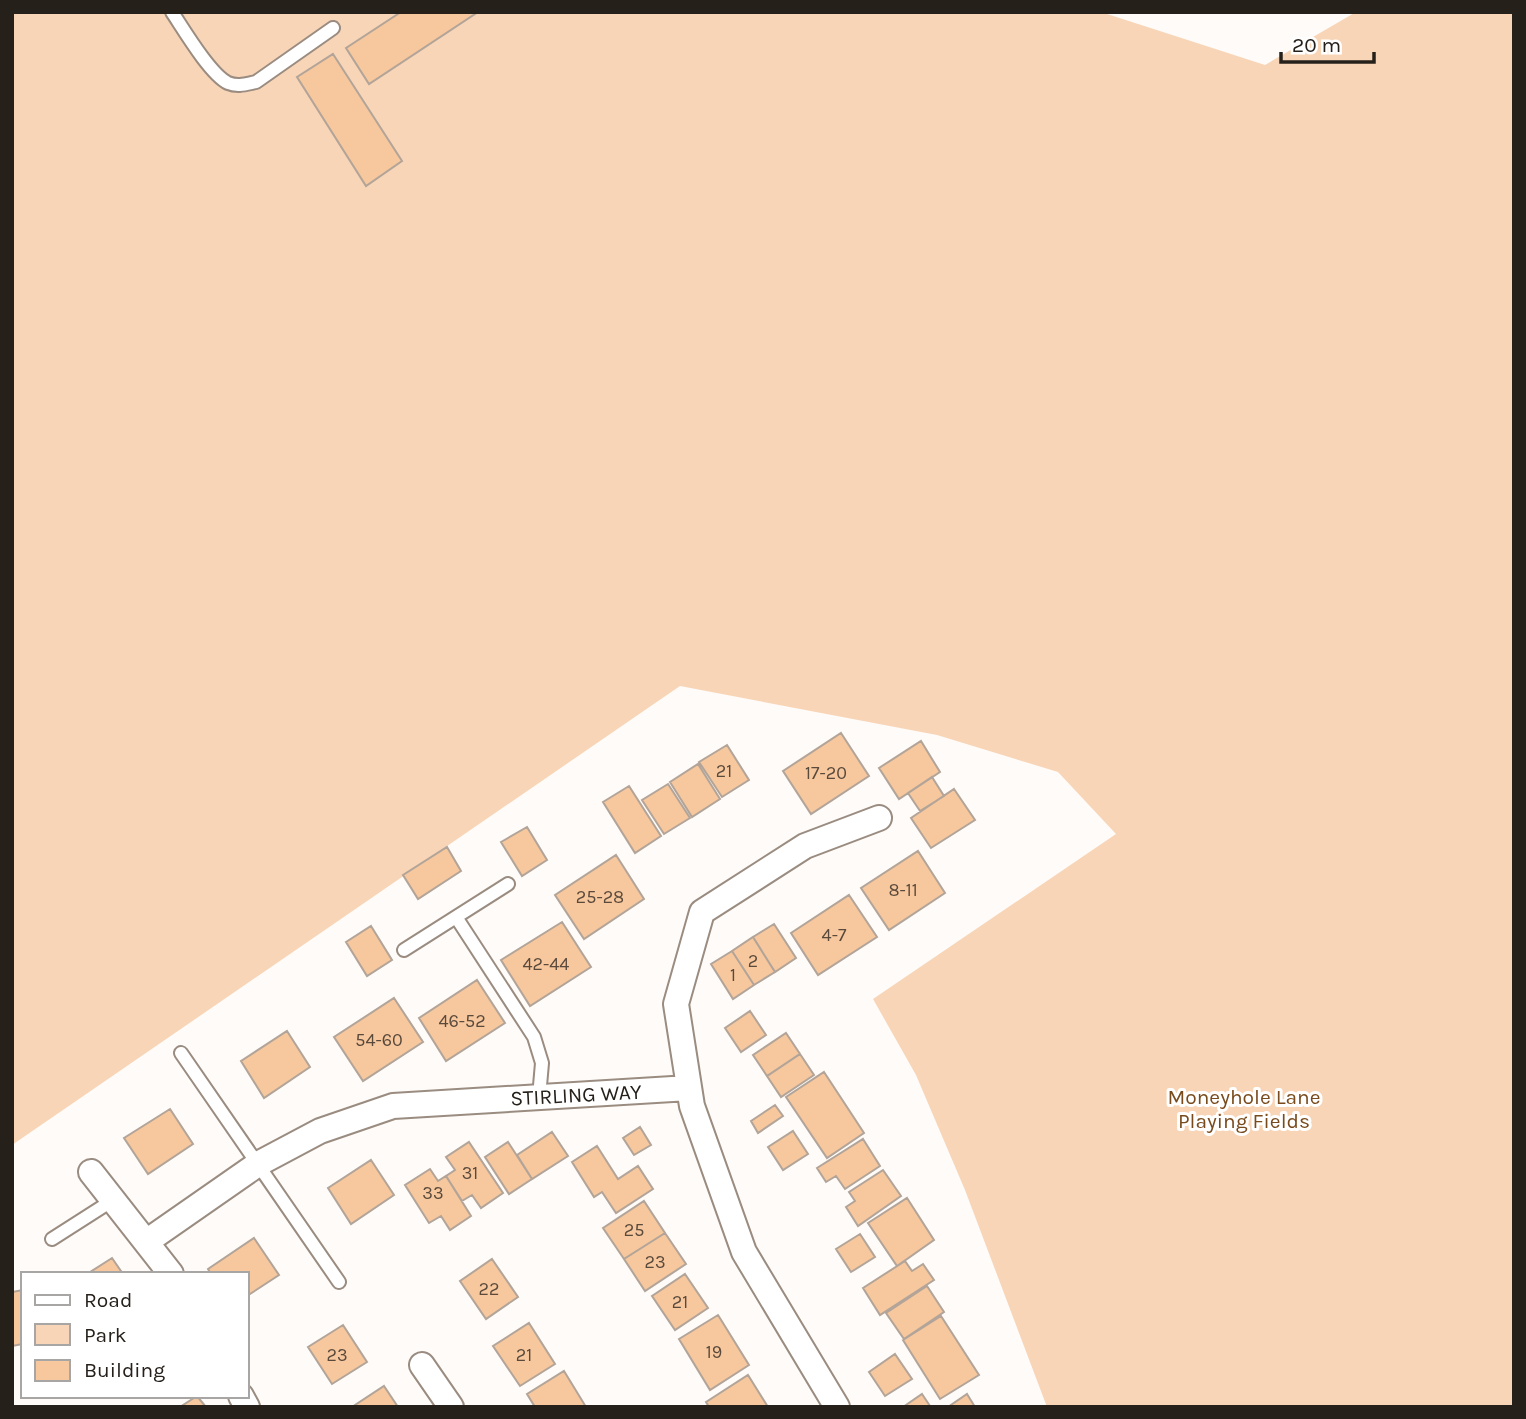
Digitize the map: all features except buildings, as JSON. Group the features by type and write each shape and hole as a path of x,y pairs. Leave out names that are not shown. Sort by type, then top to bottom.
{"street":[{"path":"837,1407 744,1252 692,1106 676,1004 702,912 805,846 879,818"},
{"name":"STIRLING WAY","path":"146,1242 258,1164 320,1132 393,1106 689,1088"},
{"path":"91,1172 169,1272"},
{"path":"422,1365 451,1407"}],"lane":[{"path":"172,12 215,72 229,83 242,86 256,82 333,28"},
{"path":"404,950 508,884"},
{"path":"456,917 534,1037 542,1063 539,1097"},
{"path":"181,1053 339,1282"},
{"path":"52,1239 113,1200"}],"green space":[{"name":"Moneyhole Lane Playing Fields","path":"12,12 1101,12 1265,65 1356,12 1514,12 1514,1407 1047,1407 965,1190 916,1075 873,999 1116,834 1058,772 937,735 680,686 12,1145"}]}
